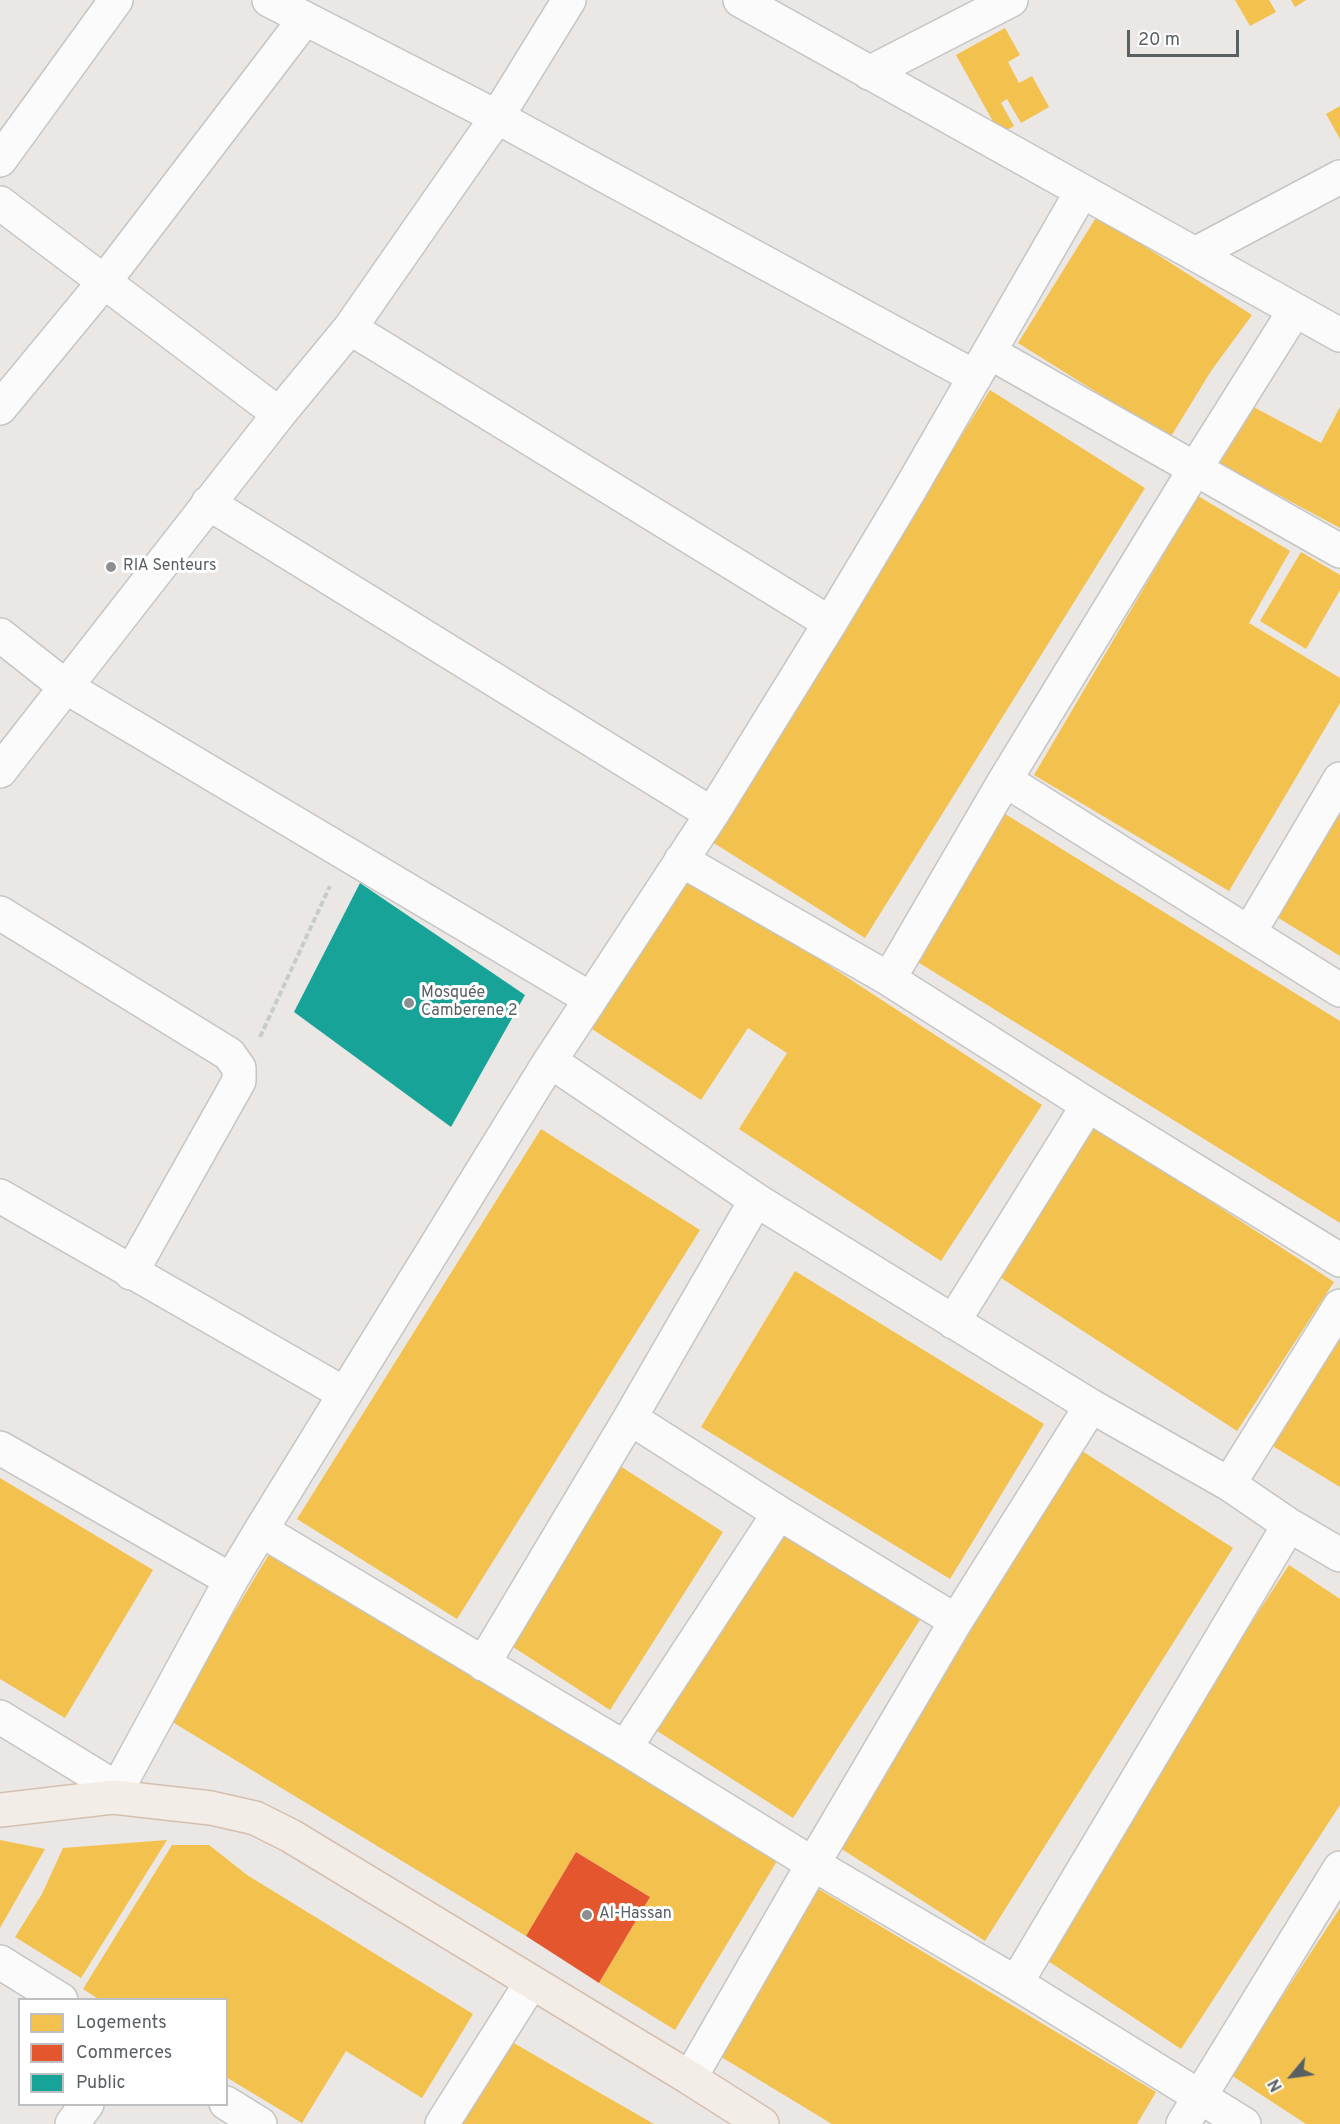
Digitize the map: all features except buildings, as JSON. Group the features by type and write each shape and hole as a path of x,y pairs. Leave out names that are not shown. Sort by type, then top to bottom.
{"main road":[{"path":"0,1810 116,1793 211,1808 255,1818 291,1836 762,2124"}],"street":[{"path":"0,159 116,0"},
{"path":"269,0 982,364 1195,469 1340,551"},
{"path":"0,771 208,503 350,328 497,117 568,0"},
{"path":"740,0 1340,335"},
{"path":"869,73 1011,0"},
{"path":"0,408 104,282 305,19"},
{"path":"1195,254 1340,177"},
{"path":"0,1717 116,1793 261,1530 589,998 712,814 830,623 1082,191"},
{"path":"0,203 279,414"},
{"path":"889,979 1005,780 1295,310"},
{"path":"350,328 830,623"},
{"path":"208,503 712,814"},
{"path":"0,635 66,687 589,998"},
{"path":"1249,933 1340,779"},
{"path":"1005,780 1340,990"},
{"path":"681,860 889,979 1340,1260"},
{"path":"0,913 229,1054 239,1068 239,1081 131,1273"},
{"path":"550,1061 756,1200 1091,1406 1229,1484 1289,1525 1340,1555"},
{"path":"953,1322 1088,1105"},
{"path":"0,1196 345,1394"},
{"path":"483,1664 630,1418 756,1200"},
{"path":"1229,1484 1340,1306"},
{"path":"690,2078 956,1621 1091,1406"},
{"path":"630,1418 779,1513 956,1621"},
{"path":"0,1448 231,1581"},
{"path":"625,1748 779,1513"},
{"path":"1016,1983 1289,1525"},
{"path":"261,1530 625,1748 813,1864 1016,1983 1191,2111 1244,2124"},
{"path":"1191,2111 1340,1868"},
{"path":"0,1962 58,1998"},
{"path":"442,2124 531,1983"},
{"path":"228,2104 260,2124"},
{"path":"72,2124 86,2106"}],"path":[{"path":"239,1081 346,853"}],"place":[{"name":"RIA Senteurs","path":"111,567"},
{"name":"Mosquée Camberene 2","path":"409,1003"},
{"name":"Al-Hassan","path":"587,1915"}]}
